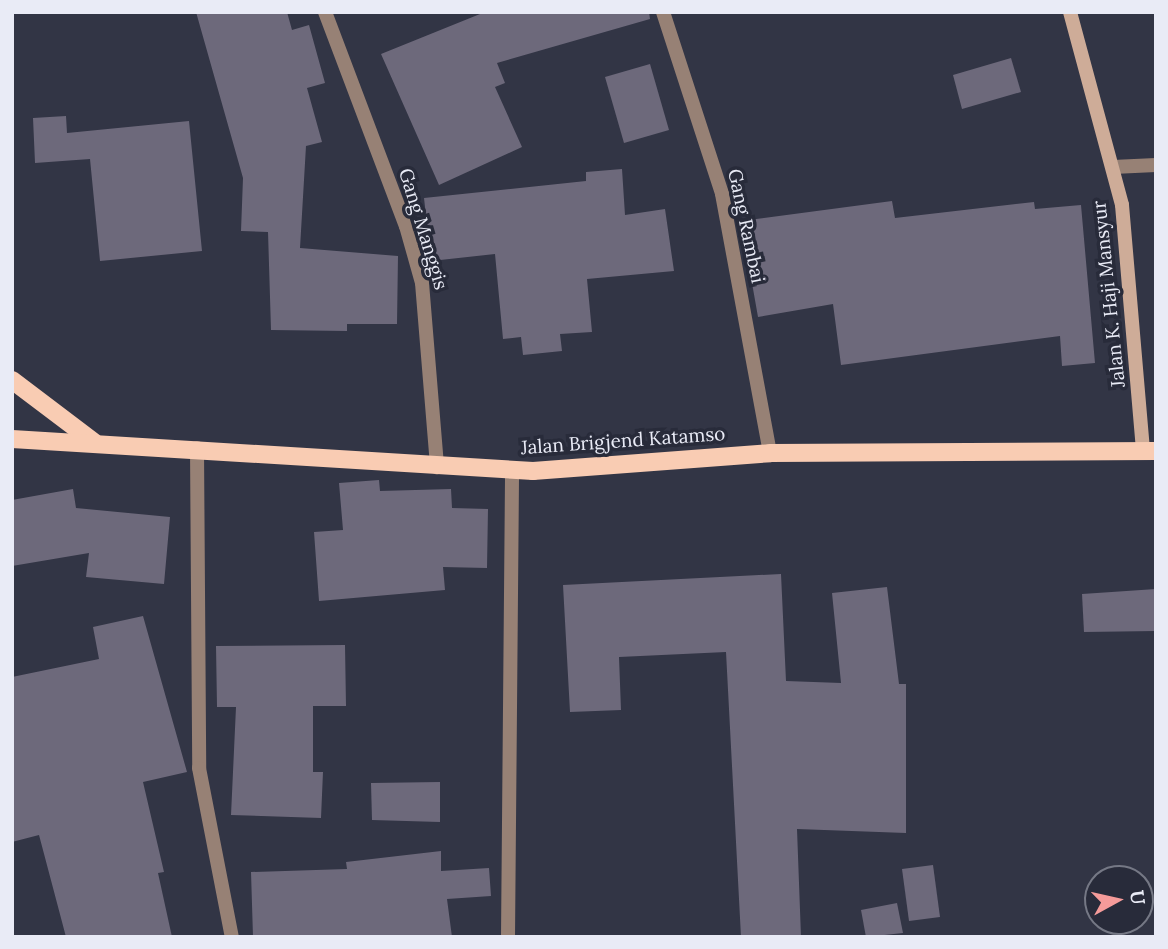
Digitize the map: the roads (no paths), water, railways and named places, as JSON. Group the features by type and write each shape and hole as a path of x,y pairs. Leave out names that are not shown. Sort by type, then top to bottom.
{"main road":[{"path":"12,380 94,442"},
{"name":"Jalan Brigjend Katamso","path":"12,439 197,448 438,467 512,470 770,453 1149,451"}],"street":[{"name":"Gang Manggis","path":"325,12 401,215 422,283 438,467"},
{"name":"Gang Rambai","path":"663,12 722,194 770,453"},
{"name":"Jalan K. Haji Mansyur","path":"1070,12 1113,167 1128,246 1149,451"},
{"path":"1113,167 1156,165"},
{"path":"197,448 199,768 232,937"},
{"path":"508,937 512,470"}]}
